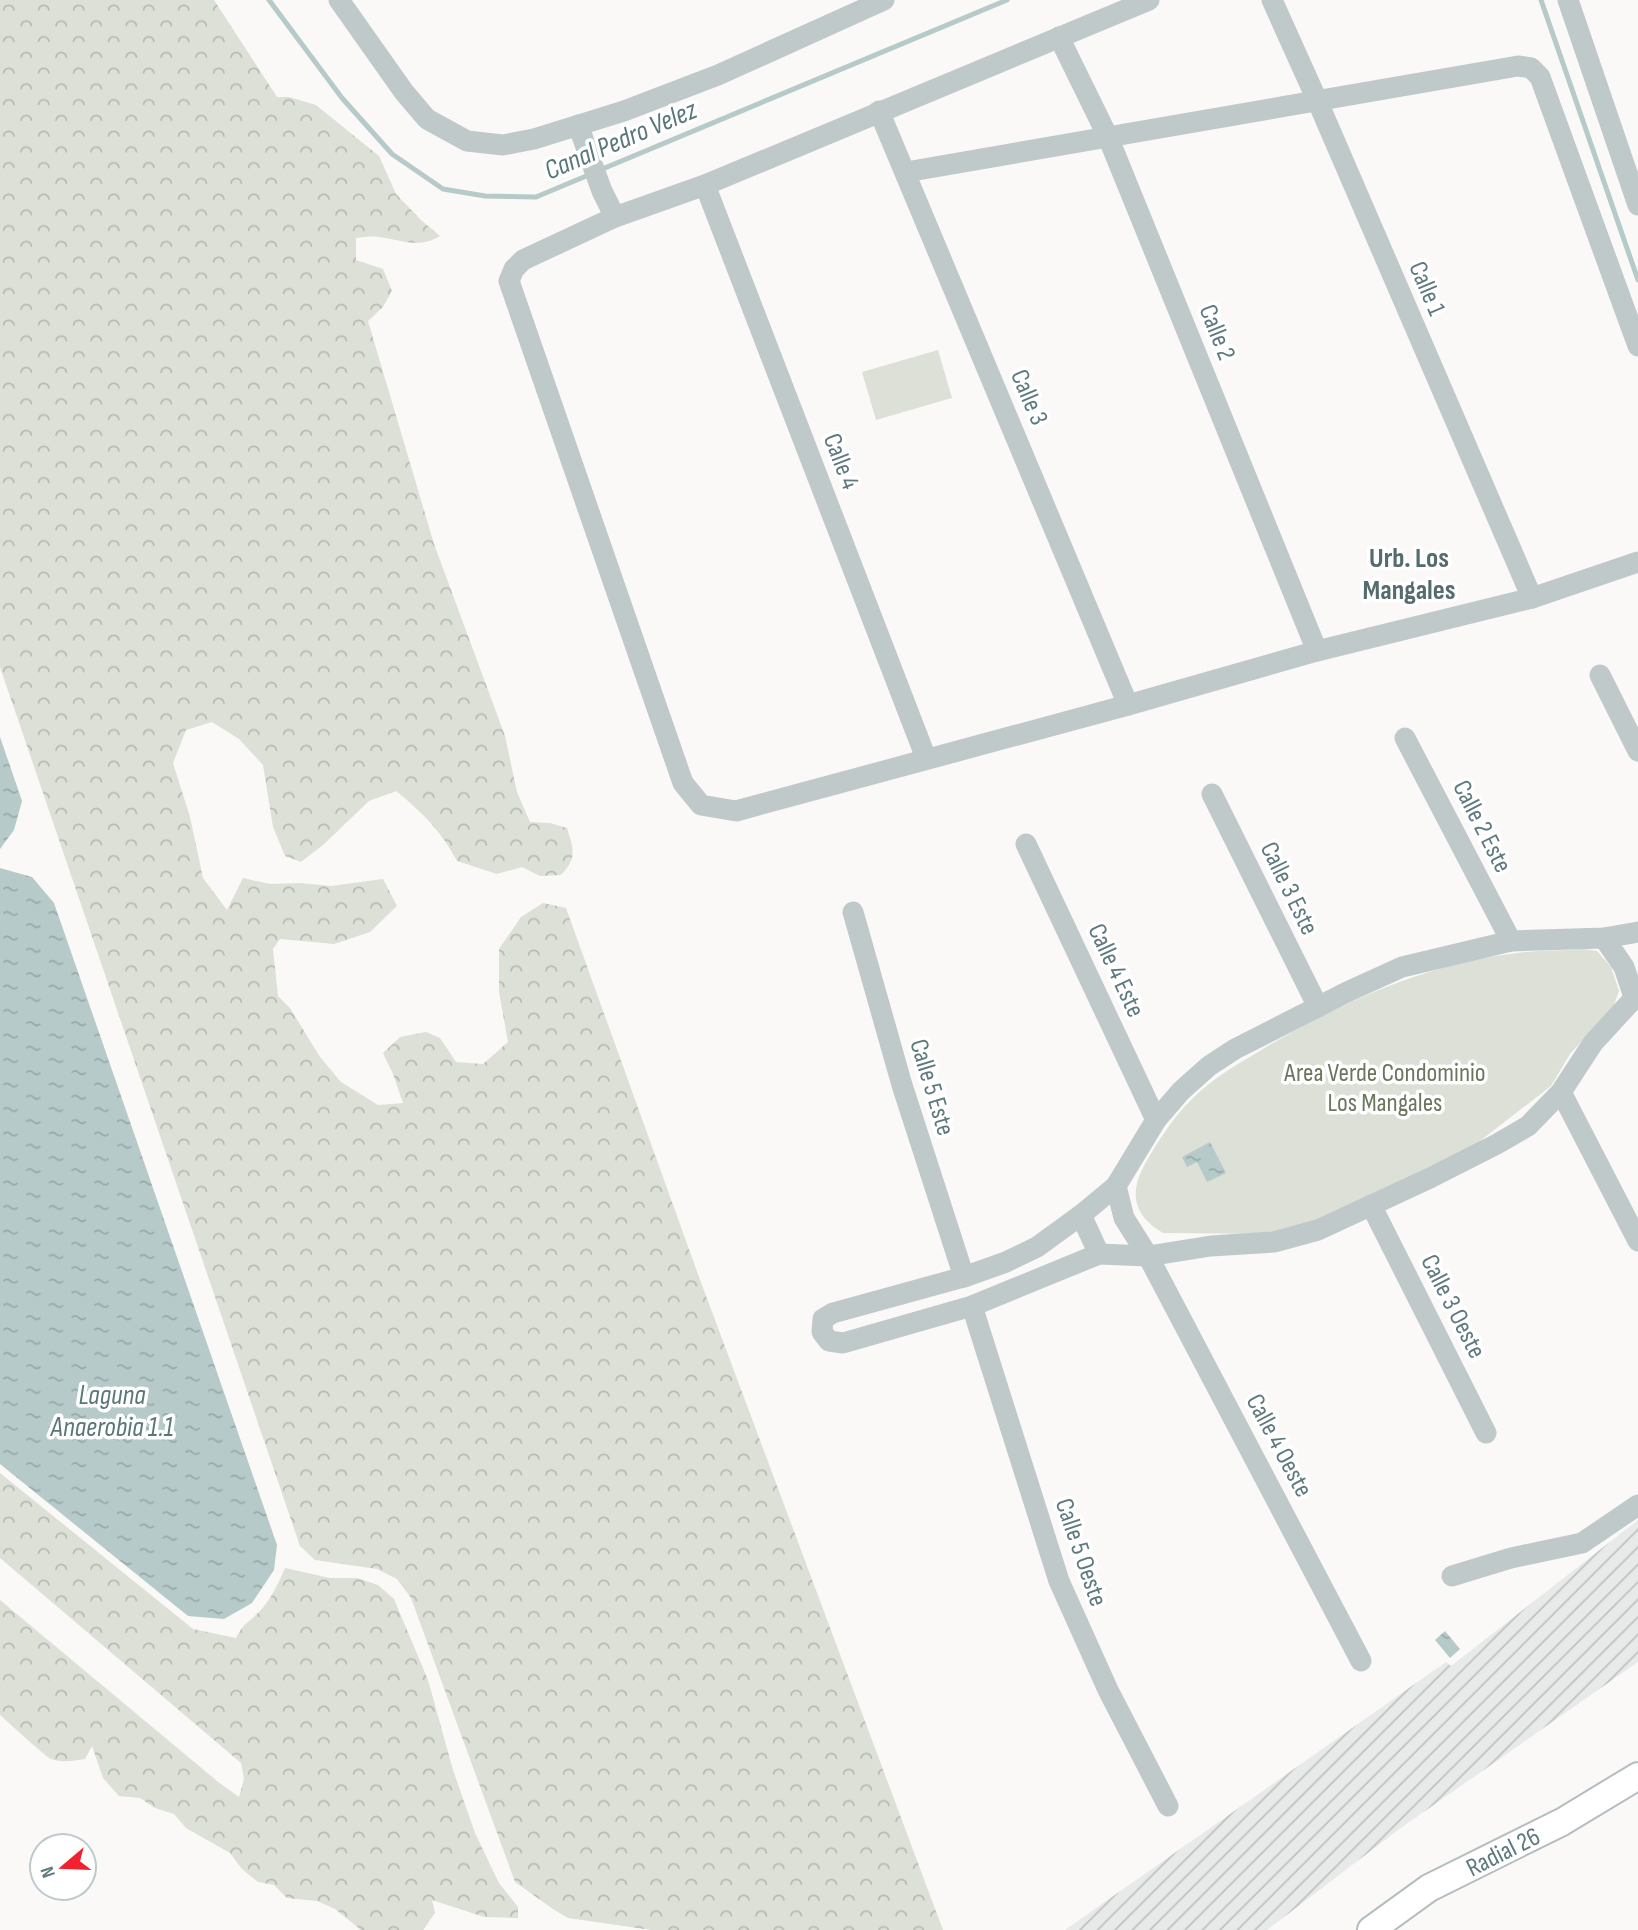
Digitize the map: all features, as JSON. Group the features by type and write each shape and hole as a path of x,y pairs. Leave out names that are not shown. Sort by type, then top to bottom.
{"main road":[{"name":"Radial 26","path":"1371,1930 1429,1888 1562,1822 1638,1776"}],"street":[{"path":"339,0 404,92 427,119 467,141 503,145 581,134 624,111 718,75 884,0"},
{"path":"1149,0 705,185 615,217 523,260 514,269 509,281 683,783 701,805 736,811 1317,651 1532,598 1638,562"},
{"name":"Calle 1","path":"1272,0 1532,598"},
{"path":"1568,0 1638,205"},
{"name":"Calle 2","path":"1059,37 1108,137 1317,651"},
{"path":"905,172 1518,66 1531,68 1540,77 1638,346"},
{"name":"Calle 3","path":"879,111 1128,705"},
{"path":"581,134 602,191 615,217"},
{"name":"Calle 4","path":"705,185 926,758"},
{"path":"1600,675 1638,751"},
{"name":"Calle 2 Este","path":"1405,738 1511,941"},
{"name":"Calle 3 Este","path":"1212,794 1318,1007"},
{"name":"Calle 4 Este","path":"1026,844 1156,1121"},
{"name":"Calle 5 Este","path":"853,912 895,1060 964,1277"},
{"path":"1604,938 1624,967 1636,996 1593,1043 1561,1092 1528,1126 1430,1178 1318,1230 1274,1242 1211,1246 1149,1256 1099,1254 972,1306 843,1343 829,1341 822,1332 823,1320 832,1313 964,1277 1037,1247 1116,1186 1156,1121 1181,1091 1209,1066 1235,1049 1318,1007 1402,967 1511,941 1604,938 1638,932"},
{"path":"1561,1092 1638,1241"},
{"name":"Calle 4 Oeste","path":"1116,1186 1124,1218 1149,1256 1361,1661"},
{"name":"Calle 3 Oeste","path":"1371,1205 1486,1433"},
{"path":"1081,1215 1099,1254"},
{"name":"Calle 5 Oeste","path":"972,1306 1059,1581 1108,1690 1168,1806"},
{"path":"1452,1576 1511,1558 1582,1543 1638,1505"}],"shaded area":[{"path":"1638,1520 1638,1662 1398,1830 1267,1930 1065,1930 1446,1662 1451,1666"}],"green space":[{"path":"0,0 214,0 277,97 289,97 316,105 379,156 396,194 440,236 418,243 376,237 356,238 356,260 383,269 392,291 383,307 368,321 434,544 505,736 517,792 530,822 550,823 567,828 573,853 570,864 561,875 540,876 522,867 497,874 457,861 431,823 396,791 369,801 301,862 285,856 273,827 263,765 239,739 212,722 186,730 173,763 190,817 203,878 227,910 243,878 270,884 331,886 383,879 397,906 370,932 334,944 280,939 273,949 278,996 290,1008 320,1057 341,1082 378,1105 403,1103 383,1053 400,1037 426,1032 440,1038 456,1062 483,1064 508,1042 499,992 499,949 521,917 543,903 566,908 699,1277 943,1930 651,1930 568,1918 515,1882 411,1598 397,1579 377,1569 315,1560 300,1546 0,667"},
{"path":"938,350 952,398 876,420 862,372"},
{"name":"Area Verde Condominio Los Mangales","path":"1584,949 1597,951 1611,967 1619,991 1614,1005 1570,1054 1551,1086 1476,1144 1320,1221 1273,1234 1163,1233 1145,1219 1140,1211 1136,1202 1137,1183 1146,1162 1162,1137 1179,1112 1200,1091 1241,1062 1317,1019 1411,978 1476,960 1519,953"},
{"path":"0,1473 193,1629 236,1638 267,1603 285,1568 330,1578 357,1578 378,1585 394,1599 428,1680 453,1770 475,1833 499,1883 518,1907 518,1918 484,1917 432,1900 435,1913 423,1930 361,1930 335,1909 317,1901 287,1898 274,1885 258,1882 242,1869 230,1853 186,1828 174,1814 155,1808 140,1798 119,1796 103,1778 92,1746 85,1759 64,1761 51,1759 35,1746 0,1715 0,1600 239,1797 244,1779 241,1763 0,1558"}],"water":[{"path":"0,737 22,801 14,830 0,849"},
{"name":"Laguna Anaerobia 1.1","path":"0,868 32,877 54,903 277,1545 274,1570 252,1603 224,1619 188,1616 0,1464"},
{"path":"1210,1142 1226,1173 1207,1182 1197,1162 1187,1167 1182,1157"},
{"path":"1445,1631 1460,1649 1450,1658 1435,1640"}],"waterway":[{"name":"Canal Pedro Velez","path":"269,0 342,98 392,154 443,189 485,196 536,197 591,174"},
{"name":"Canal Pedro Velez","path":"600,170 1007,0"},
{"path":"1541,0 1638,280"}],"district":[{"name":"Urb. Los Mangales","path":"1409,573"}]}
